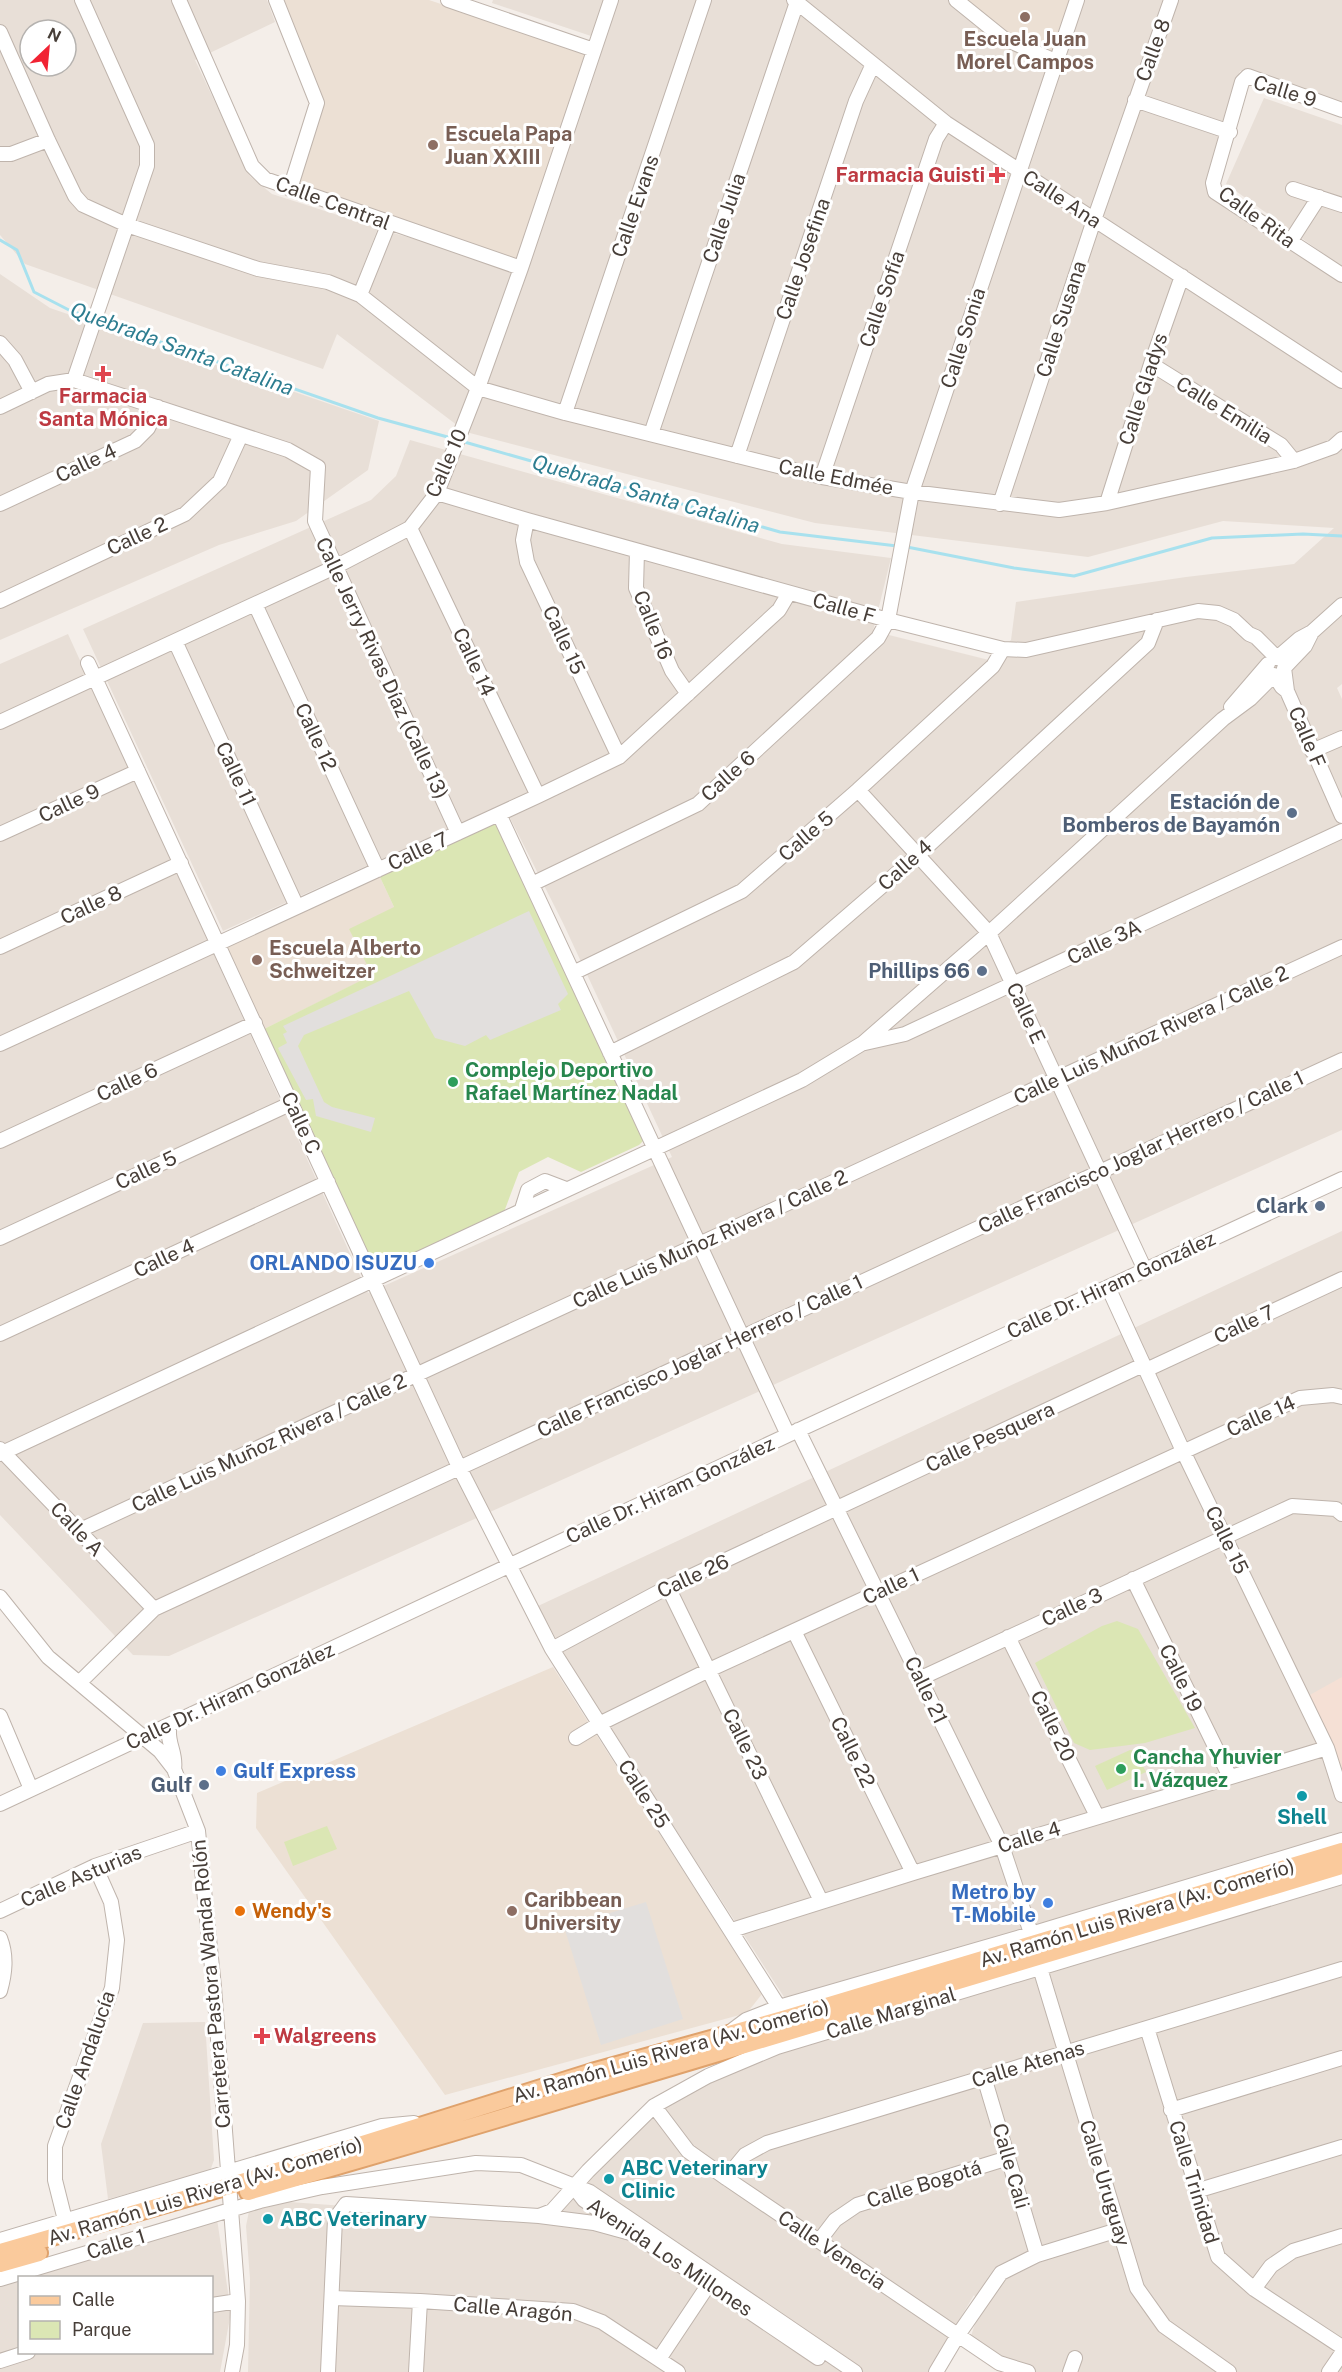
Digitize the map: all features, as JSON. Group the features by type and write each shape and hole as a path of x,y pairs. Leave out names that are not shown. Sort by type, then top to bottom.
{"main road":[{"name":"Av. Ramón Luis Rivera (Av. Comerío)","path":"0,2252 451,2133 1036,1951 1342,1851"},
{"name":"Av. Ramón Luis Rivera (Av. Comerío)","path":"0,2264 592,2072 726,2035 781,2013 1036,1951 1342,1866"}],"street":[{"path":"74,380 147,166 147,145 82,0"},
{"name":"Calle Central","path":"179,0 252,166 265,179 521,268"},
{"path":"276,0 317,103 290,189"},
{"path":"448,0 485,6 594,50"},
{"name":"Calle 10","path":"0,722 335,567 410,528 437,493 478,388 611,0"},
{"name":"Calle Evans","path":"565,412 704,0"},
{"path":"956,0 1003,38 1055,61 1077,0"},
{"name":"Calle 8","path":"1134,100 1171,0"},
{"name":"Calle Ana","path":"795,1 946,123 1342,381"},
{"name":"Calle Julia","path":"651,434 795,1"},
{"name":"Calle Edmée","path":"0,32 48,140 75,196 83,206 127,225 258,269 328,282 360,295 478,388 822,477 912,492 1059,510 1107,503 1294,461 1333,447 1342,439"},
{"name":"Calle Sonia","path":"888,620 912,492 1055,61"},
{"name":"Calle Josefina","path":"737,456 856,101 873,64"},
{"name":"Calle 9","path":"1230,132 1242,82 1248,76 1342,110"},
{"path":"1134,100 1230,132"},
{"name":"Calle Susana","path":"1000,504 1134,100"},
{"name":"Calle Sofía","path":"822,477 936,139 946,123"},
{"name":"Calle Rita","path":"1230,132 1213,183 1215,192 1342,275"},
{"path":"0,154 11,154 48,140"},
{"path":"1293,189 1342,205"},
{"path":"1290,242 1319,197"},
{"path":"360,295 389,223"},
{"name":"Calle Gladys","path":"1107,503 1151,364 1182,276"},
{"path":"0,343 15,360 32,392 0,407"},
{"name":"Calle Emilia","path":"1151,364 1281,446 1294,461"},
{"name":"Calle Jerry Rivas Díaz (Calle 13)","path":"32,392 48,384 74,380 288,450 318,466 315,521 458,833"},
{"name":"Calle 4","path":"0,504 135,441 148,428 158,407"},
{"name":"Calle 2","path":"0,600 185,514 220,481 241,435"},
{"name":"Calle F","path":"437,493 637,551 1003,650 1026,650 1198,611 1218,613 1234,620 1249,634 1251,641 1274,665 1342,816"},
{"name":"Calle 15","path":"526,520 523,540 526,562 619,757"},
{"name":"Calle 14","path":"410,528 538,796"},
{"name":"Calle 16","path":"637,551 636,588 672,671 688,694"},
{"name":"Calle 7","path":"0,1044 619,757 779,610 789,593"},
{"name":"Calle 12","path":"255,604 378,870"},
{"path":"1,1452 522,1209 528,1190 545,1181 566,1189 801,1080 863,1043 989,933 1223,719 1242,692 1274,665 1305,646 1312,632 1342,605"},
{"name":"Calle 6","path":"532,884 698,804 878,638 888,620"},
{"name":"Calle 4","path":"610,1053 794,962 918,855 1148,643 1157,620"},
{"name":"Calle 11","path":"175,641 297,907"},
{"name":"Calle 5","path":"573,973 742,891 858,790 993,666 1003,650"},
{"name":"Calle C","path":"88,663 416,1375 459,1467 509,1565"},
{"path":"1312,751 1342,738"},
{"name":"Calle 9","path":"0,834 138,771"},
{"name":"Calle E","path":"858,790 989,933 1145,1270"},
{"name":"Calle 21","path":"499,814 742,1337 837,1509 1002,1846 1036,1951"},
{"name":"Calle 3A","path":"863,1043 905,1034 1342,831"},
{"name":"Calle 8","path":"0,947 181,863"},
{"name":"Calle Luis Muñoz Rivera / Calle 2","path":"78,1531 1342,947"},
{"name":"Calle 6","path":"0,1141 255,1023"},
{"name":"Calle Francisco Joglar Herrero / Calle 1","path":"79,1683 154,1609 1342,1060"},
{"name":"Calle 5","path":"0,1238 292,1103"},
{"name":"Calle Dr. Hiram González","path":"0,1804 1342,1179"},
{"name":"Calle 4","path":"3,1329 328,1182"},
{"name":"Calle 7","path":"1145,1367 1342,1279"},
{"name":"Calle 15","path":"1108,1287 1183,1451 1327,1748 1342,1795"},
{"name":"Calle Pesquera","path":"837,1509 1145,1367"},
{"name":"Calle 14","path":"1183,1451 1300,1398 1333,1395 1342,1397"},
{"name":"Calle 1","path":"576,1738 599,1724 710,1670 1183,1451"},
{"name":"Calle A","path":"1,1452 154,1609"},
{"path":"1225,1536 1292,1506 1336,1509 1342,1514"},
{"name":"Calle 26","path":"552,1648 668,1587 837,1509"},
{"name":"Calle 3","path":"921,1678 1225,1536"},
{"name":"Calle 25","path":"509,1565 552,1648 732,1930 781,2013"},
{"name":"Calle 19","path":"1133,1579 1230,1777"},
{"name":"Calle 23","path":"668,1587 821,1901"},
{"name":"Carretera Pastora Wanda Rolón","path":"0,1597 48,1657 160,1751 174,1769 198,1832 214,1987 238,2301 237,2345 232,2372"},
{"name":"Calle 22","path":"794,1631 913,1873"},
{"name":"Calle 20","path":"1008,1636 1097,1816"},
{"path":"0,1716 31,1790"},
{"path":"170,1725 168,1736 176,1759 174,1769"},
{"name":"Calle 4","path":"732,1930 1097,1816 1327,1748"},
{"name":"Calle Asturias","path":"0,1911 95,1866 198,1832"},
{"name":"Calle Marginal","path":"539,2216 552,2211 654,2106 708,2076 1036,1951 1342,1840"},
{"name":"Calle Andalucía","path":"65,2220 55,2180 54,2146 112,1988 117,1940 111,1902 95,1866"},
{"name":"Calle Marginal","path":"1036,1951 1342,1877"},
{"path":"0,1938 4,1947 5,1973 0,1991"},
{"name":"Calle Uruguay","path":"1036,1951 1137,2288 1164,2326 1229,2372"},
{"name":"Calle Atenas","path":"726,2178 745,2155 767,2143 1342,1969"},
{"name":"Calle Trinidad","path":"1147,2028 1218,2257 1254,2289 1342,2347"},
{"path":"1171,2110 1342,2058"},
{"name":"Calle Cali","path":"984,2077 1037,2255"},
{"name":"Calle Venecia","path":"654,2106 688,2151 999,2363 1028,2372"},
{"path":"1196,2191 1342,2147"},
{"name":"Calle Bogotá","path":"819,2241 835,2220 857,2205 1008,2158"},
{"path":"0,2240 65,2220 229,2191 260,2201 322,2187 476,2163 521,2165 574,2187"},
{"name":"Avenida Los Millones","path":"574,2187 584,2200 634,2234 855,2372"},
{"name":"Avenida Los Millones","path":"574,2187 590,2192 839,2372"},
{"name":"Calle 1","path":"0,2279 229,2191"},
{"path":"328,2372 335,2219 346,2204 539,2216 594,2223 634,2234"},
{"path":"936,2372 958,2335 1001,2273 1037,2255 1119,2230"},
{"path":"1254,2289 1271,2266 1293,2251 1342,2236"},
{"path":"659,2359 712,2281"},
{"name":"Calle Aragón","path":"332,2298 573,2311 602,2322 678,2372"},
{"path":"213,2305 238,2301"},
{"path":"416,2372 420,2301"},
{"path":"1329,2372 1342,2352"},
{"path":"0,2361 22,2354"},
{"path":"1070,2372 1074,2358"}],"shaded area":[{"path":"0,0 267,0 275,22 195,60 250,176 272,194 378,228 357,282 370,289 393,233 527,270 603,40 492,3 493,0 1342,0 1342,105 1240,71 1206,182 1218,202 1342,278 1342,684 1337,688 1342,699 1342,1130 169,1656 133,1655 0,1515 0,664 68,634 368,1293 672,1157 563,923 503,804 223,931 83,629 371,500 396,476 410,440 782,544 891,558 873,631 989,660 1011,640 1016,602 1294,564 1334,528 1223,521 1088,557 815,523 466,432 337,334 323,369 25,264 0,235"},
{"name":"Escuela Papa Juan XXIII","path":"284,0 429,0 589,54 518,261 296,187 322,103"},
{"name":"Escuela Juan Morel Campos","path":"963,0 1071,0 1053,49 1048,52 1006,35"},
{"path":"1264,98 1342,125 1342,267 1226,184"},
{"path":"0,274 50,308 379,421 368,470 296,521 219,545 0,640"},
{"path":"379,875 394,907 373,975 262,1030 226,946"},
{"path":"529,911 568,994 558,1004 561,1010 490,1040 486,1035 465,1046 435,1038 409,991 304,1035 298,1046 324,1102 332,1107 375,1118 371,1132 316,1116 313,1099 306,1100 278,1048 287,1043 283,1034 287,1032 283,1026"},
{"path":"1342,1231 1342,1834 786,2000 581,1684 538,1606"},
{"name":"Caribbean University","path":"553,1667 762,1994 747,2013 445,2095 256,1828 257,1793"},
{"path":"1342,1677 1342,1776 1308,1696"},
{"path":"1342,1883 1342,2372 1032,2372 1005,2365 971,2336 981,2306 974,2295 928,2372 248,2372 250,2279 246,2226 249,2211 290,2202 535,2220 643,2119 744,2061"},
{"path":"646,1902 683,2019 601,2045 564,1927"},
{"path":"205,2022 214,2160 210,2171 108,2199 101,2144 143,2023"},
{"path":"217,2219 231,2312 220,2372 0,2372 0,2284 18,2278 18,2354 213,2354 213,2276 24,2276"}],"green space":[{"name":"Complejo Deportivo Rafael Martínez Nadal","path":"495,824 499,827 644,1140 639,1145 581,1172 548,1157 519,1172 504,1212 387,1265 379,1265 373,1263 262,1030 372,975 349,929 394,907 379,875 487,825"},
{"path":"1117,1621 1138,1629 1195,1728 1145,1743 1090,1750 1074,1743 1035,1663 1102,1626"},
{"name":"Cancha Yhuvier I. Vázquez","path":"1130,1750 1135,1750 1146,1772 1107,1790 1095,1766"},
{"path":"327,1826 337,1849 293,1866 284,1842"}],"waterway":[{"name":"Quebrada Santa Catalina","path":"0,240 17,250 34,292 69,310 91,318"},
{"name":"Quebrada Santa Catalina","path":"100,321 378,418 455,439"},
{"name":"Quebrada Santa Catalina","path":"461,441 780,532 897,546"},
{"name":"Quebrada Santa Catalina","path":"907,547 1014,568 1074,576 1212,538 1303,534 1342,536"}],"place":[{"name":"Escuela Juan Morel Campos","path":"1025,17"},
{"name":"Escuela Papa Juan XXIII","path":"433,145"},
{"name":"Farmacia Guisti","path":"997,175"},
{"name":"Farmacia Santa Mónica","path":"103,374"},
{"name":"Estación de Bomberos de Bayamón","path":"1292,813"},
{"name":"Escuela Alberto Schweitzer","path":"257,960"},
{"name":"Phillips 66","path":"982,971"},
{"name":"Complejo Deportivo Rafael Martínez Nadal","path":"453,1082"},
{"name":"Clark","path":"1320,1206"},
{"name":"ORLANDO ISUZU","path":"429,1263"},
{"name":"Cancha Yhuvier I. Vázquez","path":"1121,1769"},
{"name":"Gulf Express","path":"221,1771"},
{"name":"Gulf","path":"204,1785"},
{"name":"Shell","path":"1302,1796"},
{"name":"Metro by T-Mobile","path":"1048,1903"},
{"name":"Wendy's","path":"240,1911"},
{"name":"Caribbean University","path":"512,1911"},
{"name":"Walgreens","path":"262,2036"},
{"name":"ABC Veterinary Clinic","path":"609,2179"},
{"name":"ABC Veterinary","path":"268,2219"}]}
